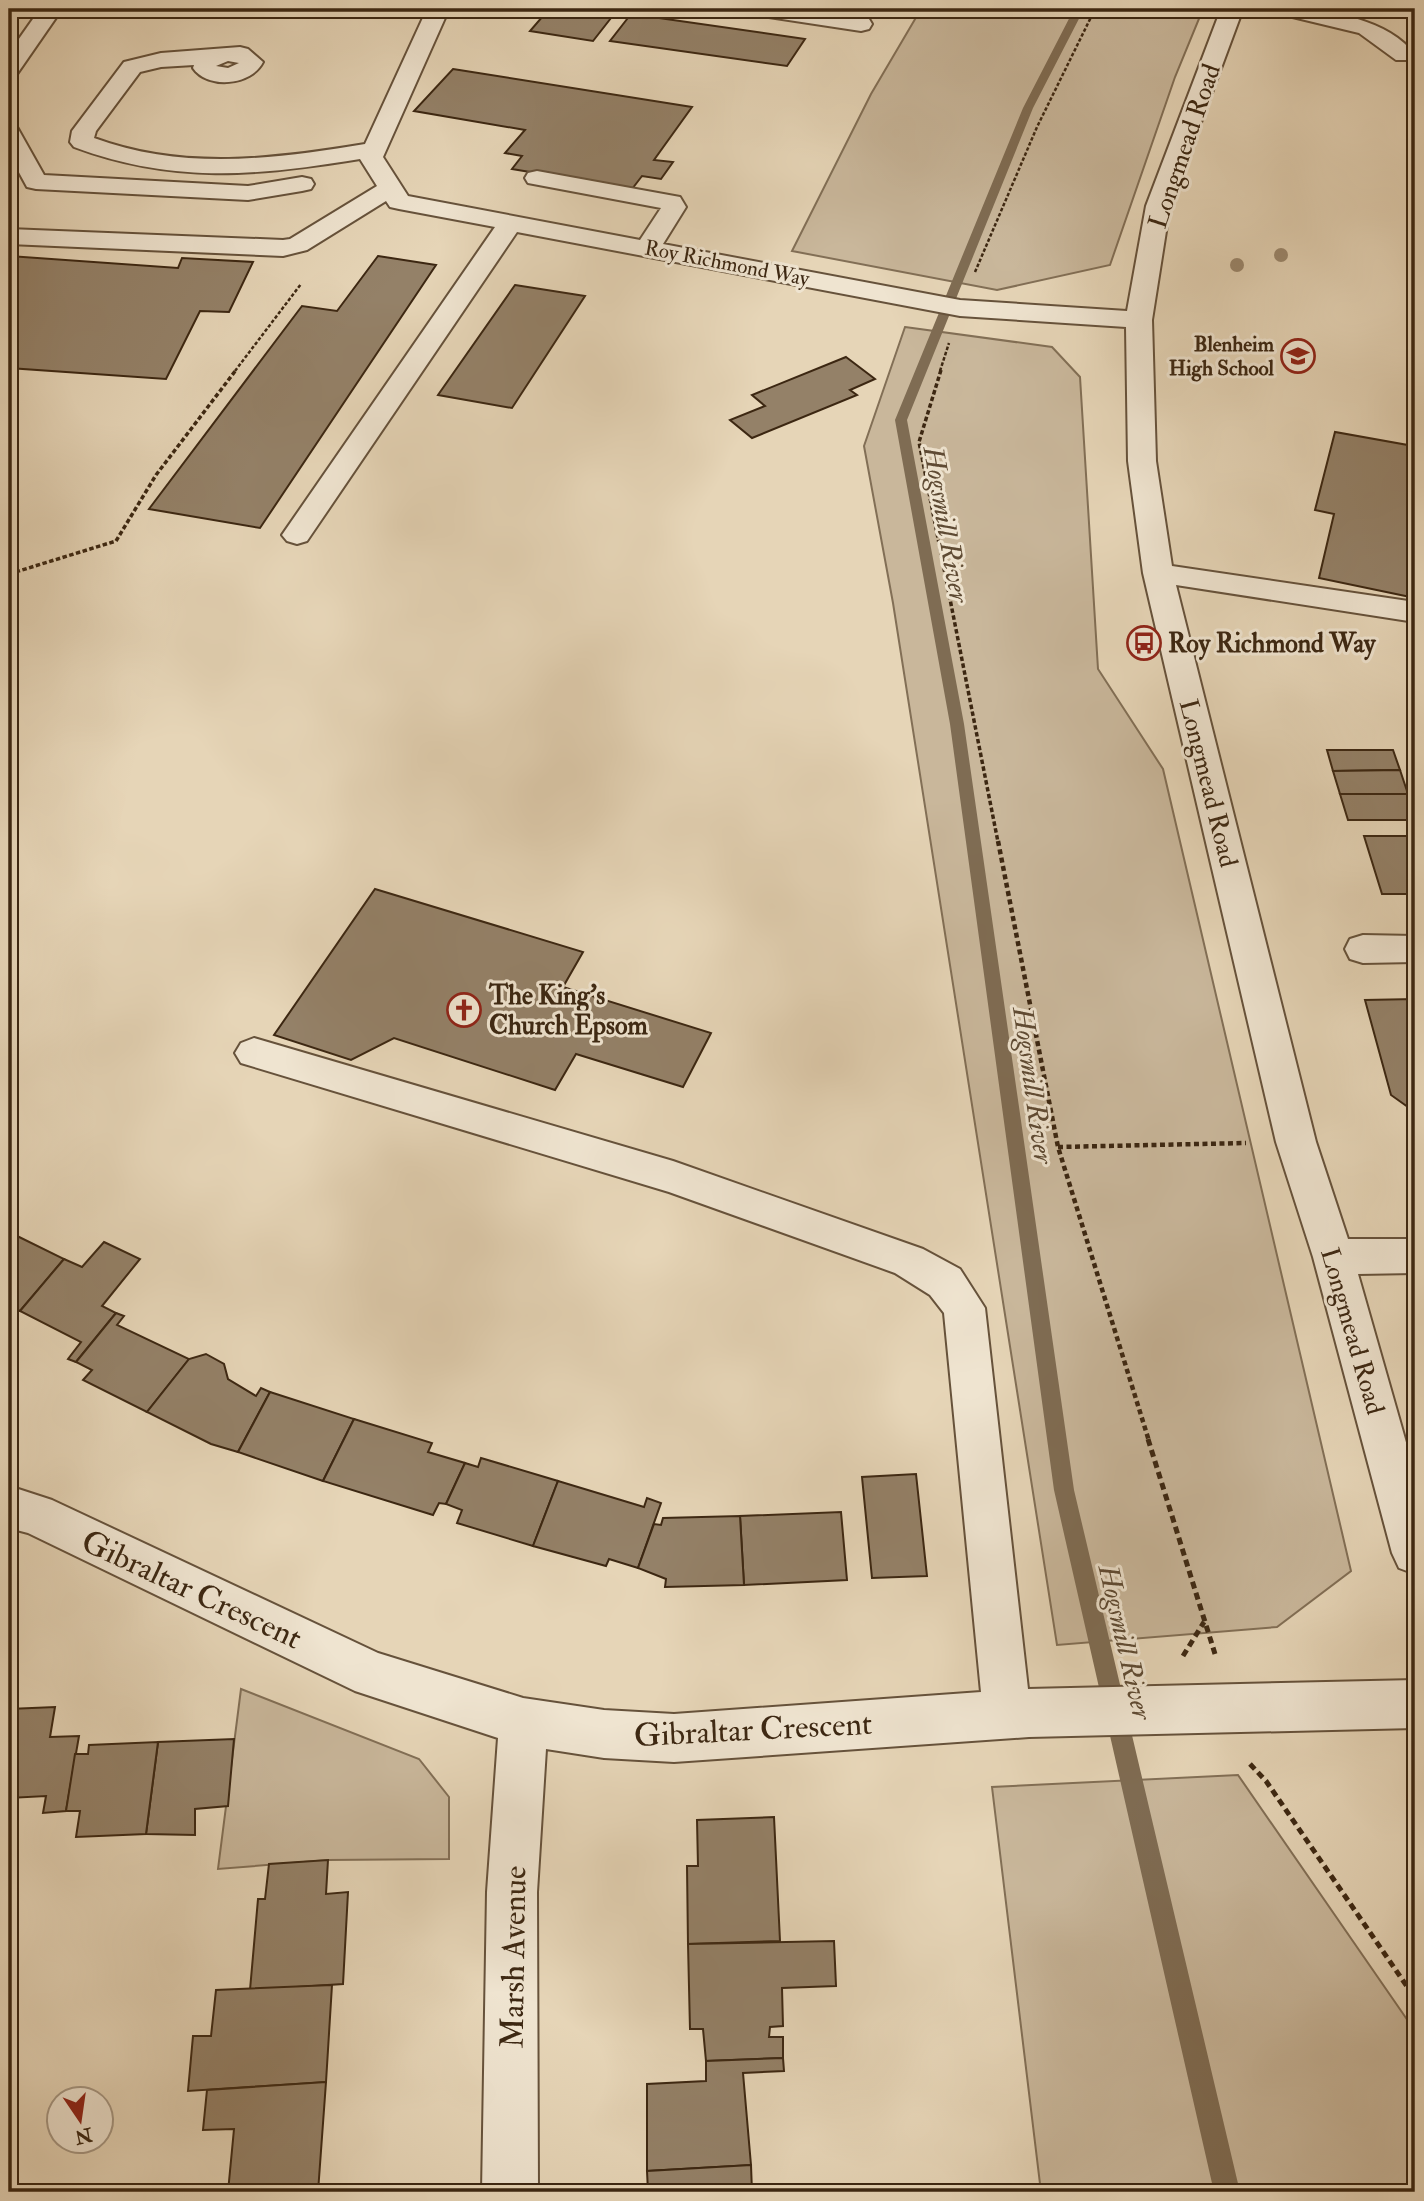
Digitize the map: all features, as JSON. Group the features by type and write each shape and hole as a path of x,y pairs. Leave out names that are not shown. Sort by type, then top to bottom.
{"street":[{"path":"9,69 51,9"},
{"path":"9,237 283,248 298,245 386,177 438,9"},
{"path":"757,9 861,24"},
{"name":"Longmead Road","path":"1231,9 1158,206 1139,320 1142,461 1158,573 1296,1142 1333,1257 1415,1553"},
{"path":"1288,9 1367,27 1404,55"},
{"path":"212,58 161,60 132,67 84,131 82,142 105,152 142,160 187,165 259,166 386,177"},
{"path":"9,132 36,181 248,193 386,177"},
{"name":"Roy Richmond Way","path":"386,177 510,223 960,308 1139,320"},
{"path":"537,178 671,202 674,207 648,248"},
{"path":"297,535 510,223"},
{"path":"1158,573 1415,612"},
{"path":"1363,949 1415,949"},
{"path":"254,1053 673,1177 909,1261 945,1282 964,1308 1018,1714"},
{"path":"1333,1257 1415,1256"},
{"name":"Gibraltar Crescent","path":"9,1507 36,1515 372,1674 523,1722 604,1734 674,1738 1018,1714 1415,1704"},
{"name":"Marsh Avenue","path":"510,2192 512,1892 523,1722"}],"path":[{"path":"1095,9 1037,127 960,308 919,442 1058,1147 1220,1670 1209,1708 1239,1751 1266,1782 1415,1998"},
{"path":"9,574 116,541 156,475 306,278"},
{"path":"1058,1147 1296,1142"},
{"path":"1180,1661 1204,1621"}],"shaded area":[{"path":"921,9 1203,9 1175,77 1110,265 997,290 792,251 871,94"},
{"path":"905,327 1052,347 1080,377 1098,669 1163,769 1351,1571 1277,1627 1057,1645 893,603 864,446"},
{"path":"241,1689 419,1759 449,1797 449,1859 328,1860 218,1869"},
{"path":"1238,1775 1415,2031 1415,2192 1041,2192 992,1787"}],"building":[{"path":"170,9 338,9 334,16"},
{"path":"549,9 618,9 593,41 530,31"},
{"path":"631,14 805,39 787,66 610,41"},
{"path":"453,69 692,107 654,160 673,162 661,179 642,176 632,189 512,169 522,156 505,153 525,130 414,111"},
{"path":"9,256 178,268 182,258 253,262 229,312 200,311 166,379 9,368"},
{"path":"378,256 436,265 260,528 149,509 302,306 337,311"},
{"path":"515,285 585,296 512,408 438,395"},
{"path":"846,357 875,379 850,390 857,395 752,438 730,420 765,406 752,395"},
{"path":"1415,409 1415,598 1319,578 1334,514 1315,510 1335,432 1408,445"},
{"path":"1327,750 1393,750 1400,770 1333,771"},
{"path":"1400,770 1408,794 1340,794 1333,771"},
{"path":"1340,794 1409,794 1415,820 1348,820"},
{"path":"1364,836 1415,836 1415,894 1382,894"},
{"name":"The King's Church Epsom","path":"375,889 583,952 563,987 711,1033 683,1087 576,1054 555,1090 394,1038 351,1060 274,1035"},
{"path":"1415,999 1415,1112 1391,1095 1365,1000"},
{"path":"9,1232 64,1259 20,1311 9,1306"},
{"path":"104,1242 140,1259 102,1306 116,1313 76,1362 68,1359 81,1342 20,1311 64,1259 82,1267"},
{"path":"116,1313 124,1316 117,1325 189,1359 147,1412 83,1380 92,1370 76,1362"},
{"path":"206,1354 224,1364 228,1379 256,1396 261,1388 270,1392 238,1452 211,1444 147,1412 189,1359"},
{"path":"270,1392 354,1419 323,1481 238,1452"},
{"path":"354,1419 432,1443 428,1452 465,1463 446,1504 439,1503 433,1515 323,1481"},
{"path":"481,1458 558,1481 533,1546 457,1523 462,1510 446,1504 465,1463 478,1467"},
{"path":"916,1474 927,1576 872,1578 862,1477"},
{"path":"558,1481 644,1507 647,1498 661,1503 638,1568 609,1559 606,1566 533,1546"},
{"path":"841,1512 847,1580 744,1585 740,1516"},
{"path":"740,1516 744,1585 665,1587 666,1579 638,1568 654,1524 661,1525 663,1518"},
{"path":"55,1707 50,1737 79,1736 66,1811 43,1813 46,1796 9,1798 9,1709"},
{"path":"234,1739 228,1806 195,1809 195,1835 146,1834 158,1742"},
{"path":"158,1742 146,1834 76,1837 80,1811 66,1811 75,1754 88,1754 89,1745"},
{"path":"774,1817 780,1941 688,1944 687,1866 698,1866 697,1820"},
{"path":"328,1860 326,1894 348,1892 343,1984 250,1990 258,1899 265,1899 269,1864"},
{"path":"834,1941 836,1986 782,1988 783,2026 770,2027 769,2037 783,2037 783,2058 706,2061 703,2029 690,2029 688,1944"},
{"path":"332,1985 326,2082 188,2091 193,2036 211,2036 216,1990"},
{"path":"783,2058 784,2071 743,2073 751,2165 647,2171 647,2084 706,2081 706,2061"},
{"path":"326,2082 318,2192 228,2192 234,2129 203,2130 207,2090"},
{"path":"751,2165 752,2192 648,2192 647,2171"}],"waterway":[{"name":"Hogsmill River","path":"1079,9 1028,108 901,420 957,724 1064,1490 1227,2192"}],"place":[{"name":"Blenheim High School","path":"1298,356"},
{"name":"Roy Richmond Way","path":"1144,643"},
{"name":"The King's Church Epsom","path":"464,1010"}]}
